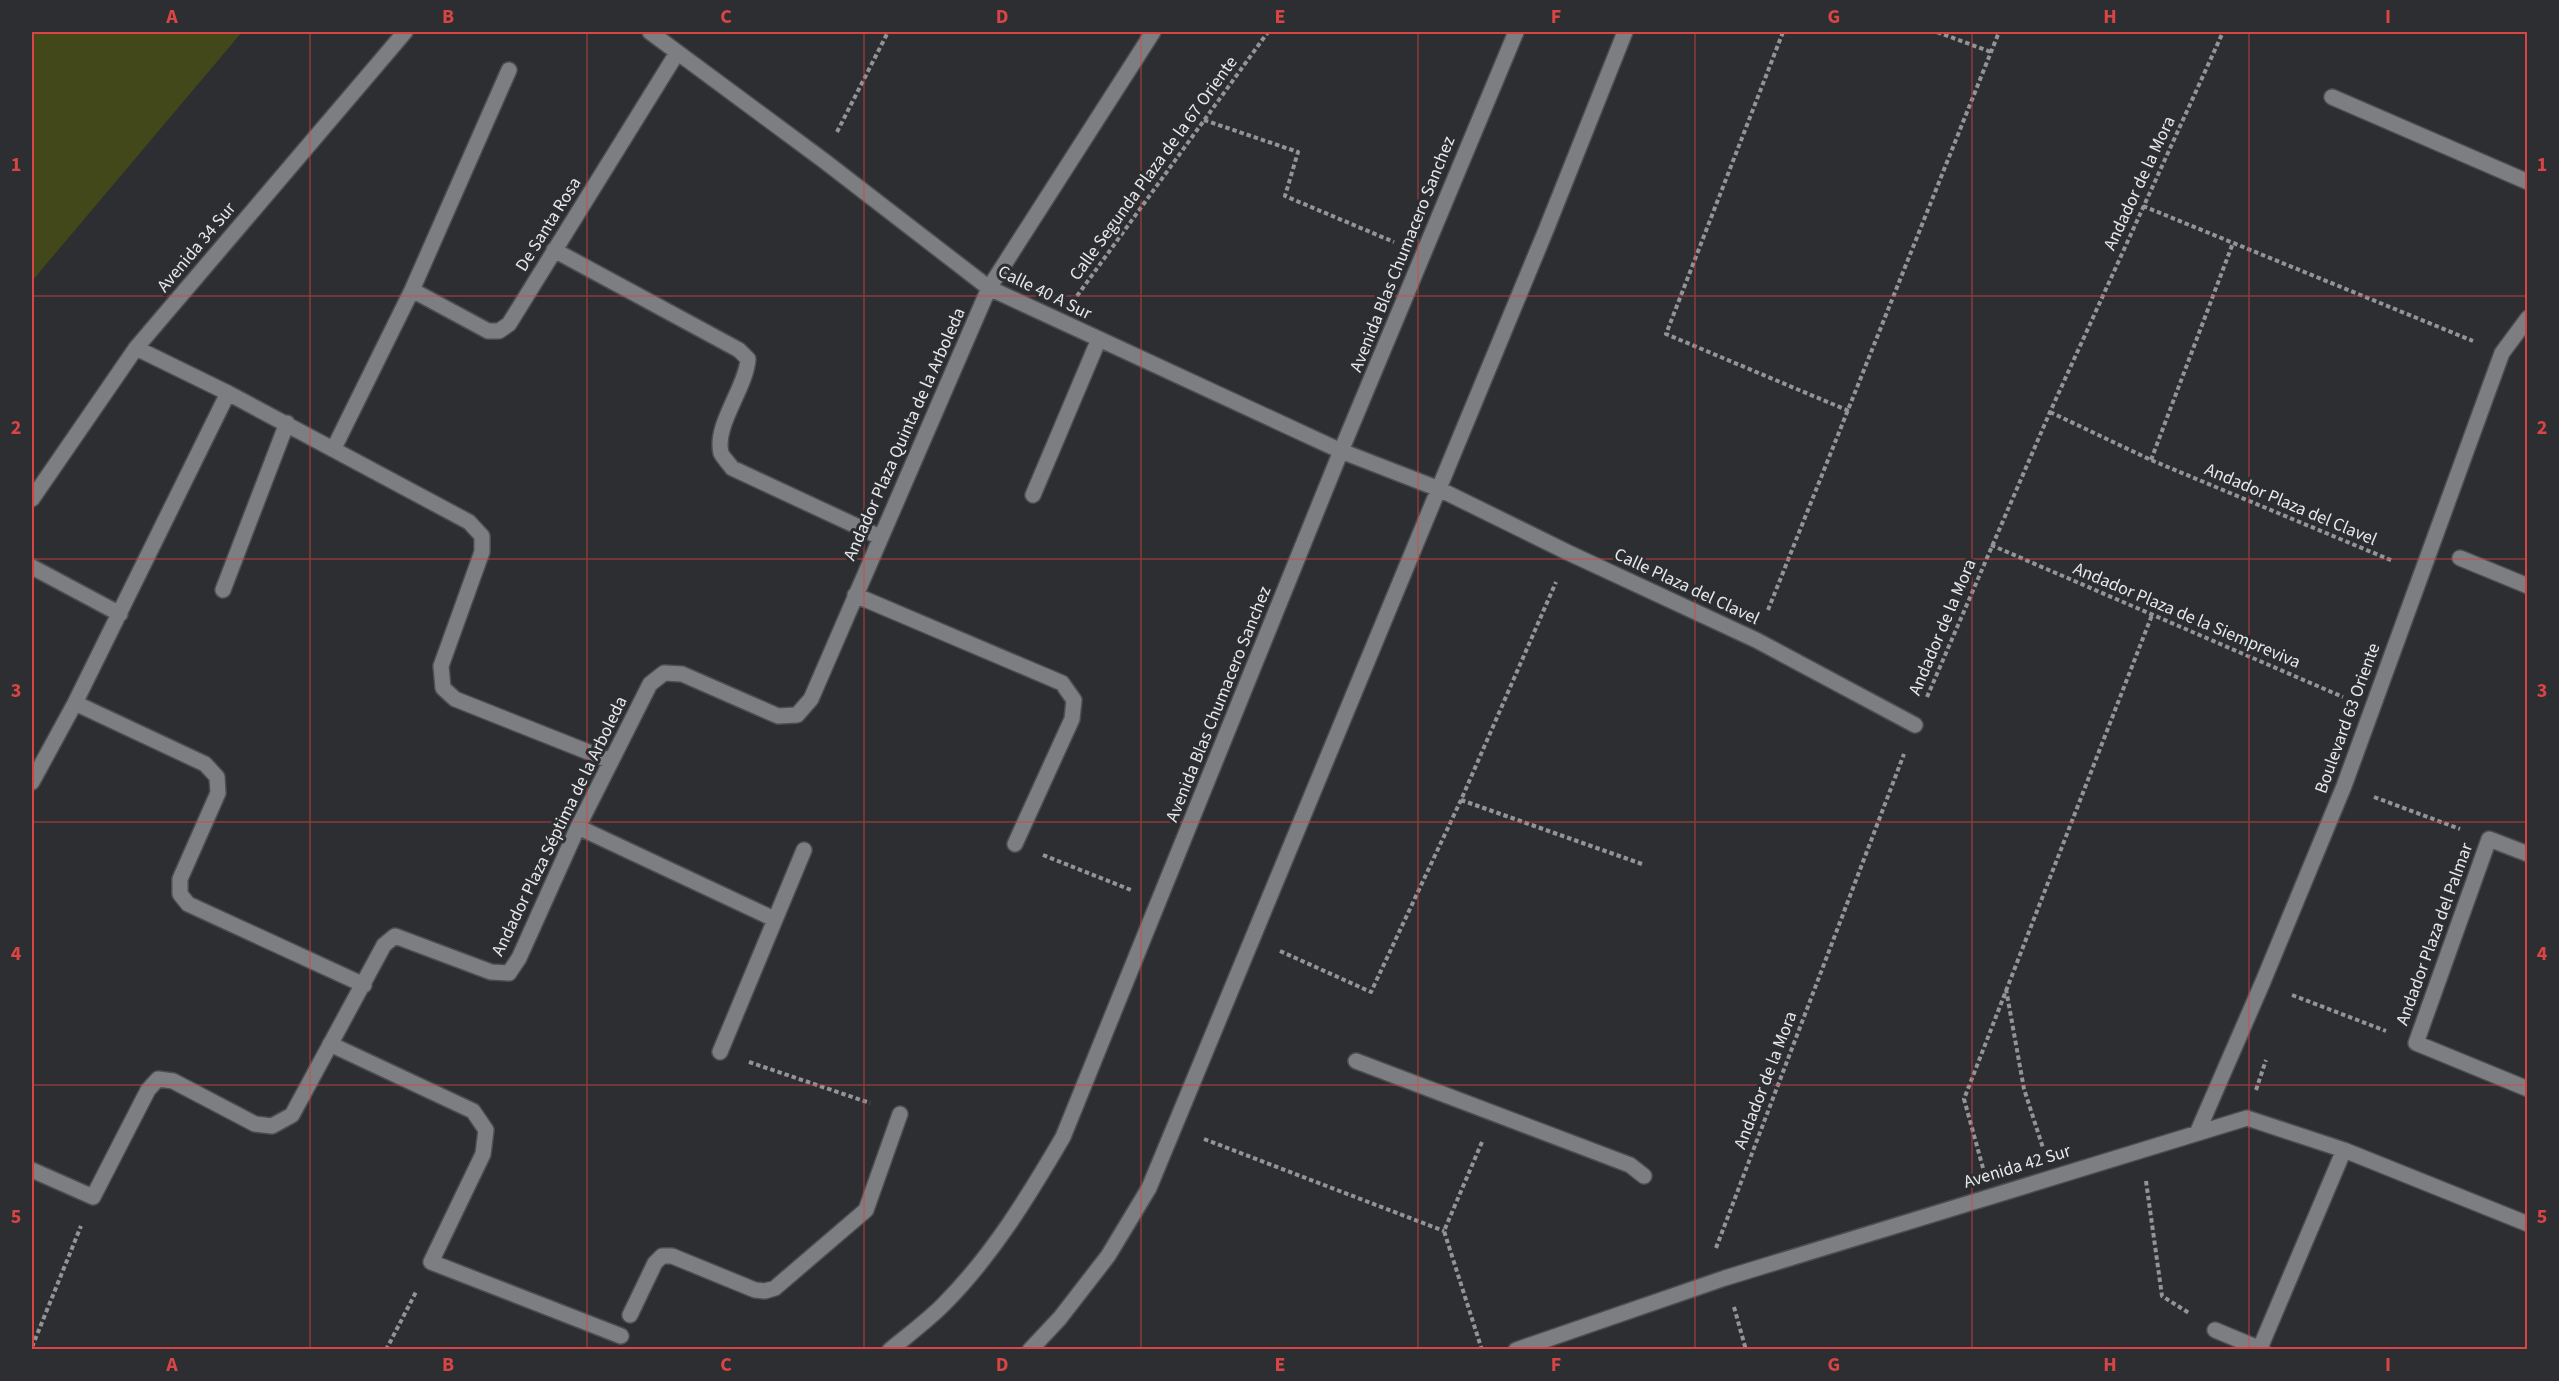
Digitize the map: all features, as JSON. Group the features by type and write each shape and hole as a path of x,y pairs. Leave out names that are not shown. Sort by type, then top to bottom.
{"street":[{"name":"Avenida 34 Sur","path":"32,499 136,348 405,32"},
{"name":"Calle 40 A Sur","path":"650,32 823,160 989,288 1341,452 1439,489"},
{"name":"Andador Plaza Quinta de la Arboleda","path":"664,673 682,674 778,716 797,715 811,699 989,288 1153,32"},
{"name":"Avenida Blas Chumacero Sanchez","path":"890,1350 942,1305 969,1276 1021,1209 1063,1137 1422,254 1516,32"},
{"path":"1030,1350 1060,1318 1108,1256 1149,1188 1439,489 1625,32"},
{"name":"De Santa Rosa","path":"412,290 488,331 499,331 509,324 677,52"},
{"path":"334,448 412,290 509,70"},
{"path":"2332,97 2528,182"},
{"path":"554,250 739,350 748,359 747,372 720,436 721,455 732,468 880,537"},
{"name":"Boulevard 63 Oriente","path":"2198,1131 2344,786 2502,352 2528,318"},
{"path":"1033,495 1099,339"},
{"path":"136,348 287,423 469,522 482,536 482,552 441,666 443,688 455,699 611,761"},
{"path":"32,782 120,614 228,393"},
{"path":"223,590 287,423"},
{"name":"Calle Plaza del Clavel","path":"1439,489 1569,553 1756,640 1915,725"},
{"path":"2460,558 2528,586"},
{"path":"32,567 120,614"},
{"path":"855,595 1062,682 1074,700 1072,719 1015,844"},
{"name":"Andador Plaza Séptima de la Arboleda","path":"32,1170 93,1197 148,1090 158,1079 173,1081 255,1124 273,1126 292,1115 384,945 395,936 491,972 509,973 519,958 578,826 650,684 664,673"},
{"path":"75,703 205,764 217,777 218,793 180,879 180,894 188,904 364,985"},
{"path":"578,826 774,919"},
{"name":"Andador Plaza del Palmar","path":"2416,1043 2489,839 2528,854"},
{"path":"720,1052 804,850"},
{"path":"2416,1043 2528,1089"},
{"path":"330,1044 473,1111 486,1130 483,1154 431,1262 621,1336"},
{"path":"1356,1061 1630,1165 1644,1176"},
{"path":"630,1316 656,1263 662,1256 672,1256 755,1290 765,1291 775,1288 866,1210 900,1114"},
{"name":"Avenida 42 Sur","path":"1516,1350 1725,1278 2141,1148 2247,1118 2344,1150 2528,1224"},
{"path":"2215,1330 2262,1349 2344,1150"}],"path":[{"path":"823,160 888,32"},
{"name":"Calle Segunda Plaza de la 67 Oriente","path":"1059,321 1268,32"},
{"path":"1783,32 1666,334 1849,411"},
{"path":"1937,32 1991,52"},
{"path":"1756,640 1999,32"},
{"name":"Andador de la Mora","path":"1716,1246 1915,725 2050,411 2223,32"},
{"path":"1204,120 1298,152 1285,196 1422,254"},
{"path":"2143,207 2502,352"},
{"path":"2151,460 2233,243"},
{"name":"Andador Plaza del Clavel","path":"2050,411 2151,460 2421,573"},
{"name":"Andador Plaza de la Siempreviva","path":"1991,545 2372,710"},
{"path":"1252,938 1371,993 1461,800 1569,553"},
{"path":"1990,1195 1964,1099 2152,615"},
{"name":"Andador Plaza del Palmar","path":"2344,786 2489,839"},
{"path":"1461,800 1642,864"},
{"path":"1015,844 1159,901"},
{"path":"2006,988 2024,1089 2052,1176"},
{"path":"2289,994 2416,1043"},
{"path":"720,1052 900,1114"},
{"path":"1482,1350 1444,1231 1494,1114"},
{"path":"1173,1127 1444,1231"},
{"path":"2141,1148 2162,1296"},
{"path":"32,1347 68,1257"},
{"path":"386,1350 431,1262"},
{"path":"1725,1278 1746,1350"}],"green space":[{"path":"32,32 242,32 32,281"}]}
